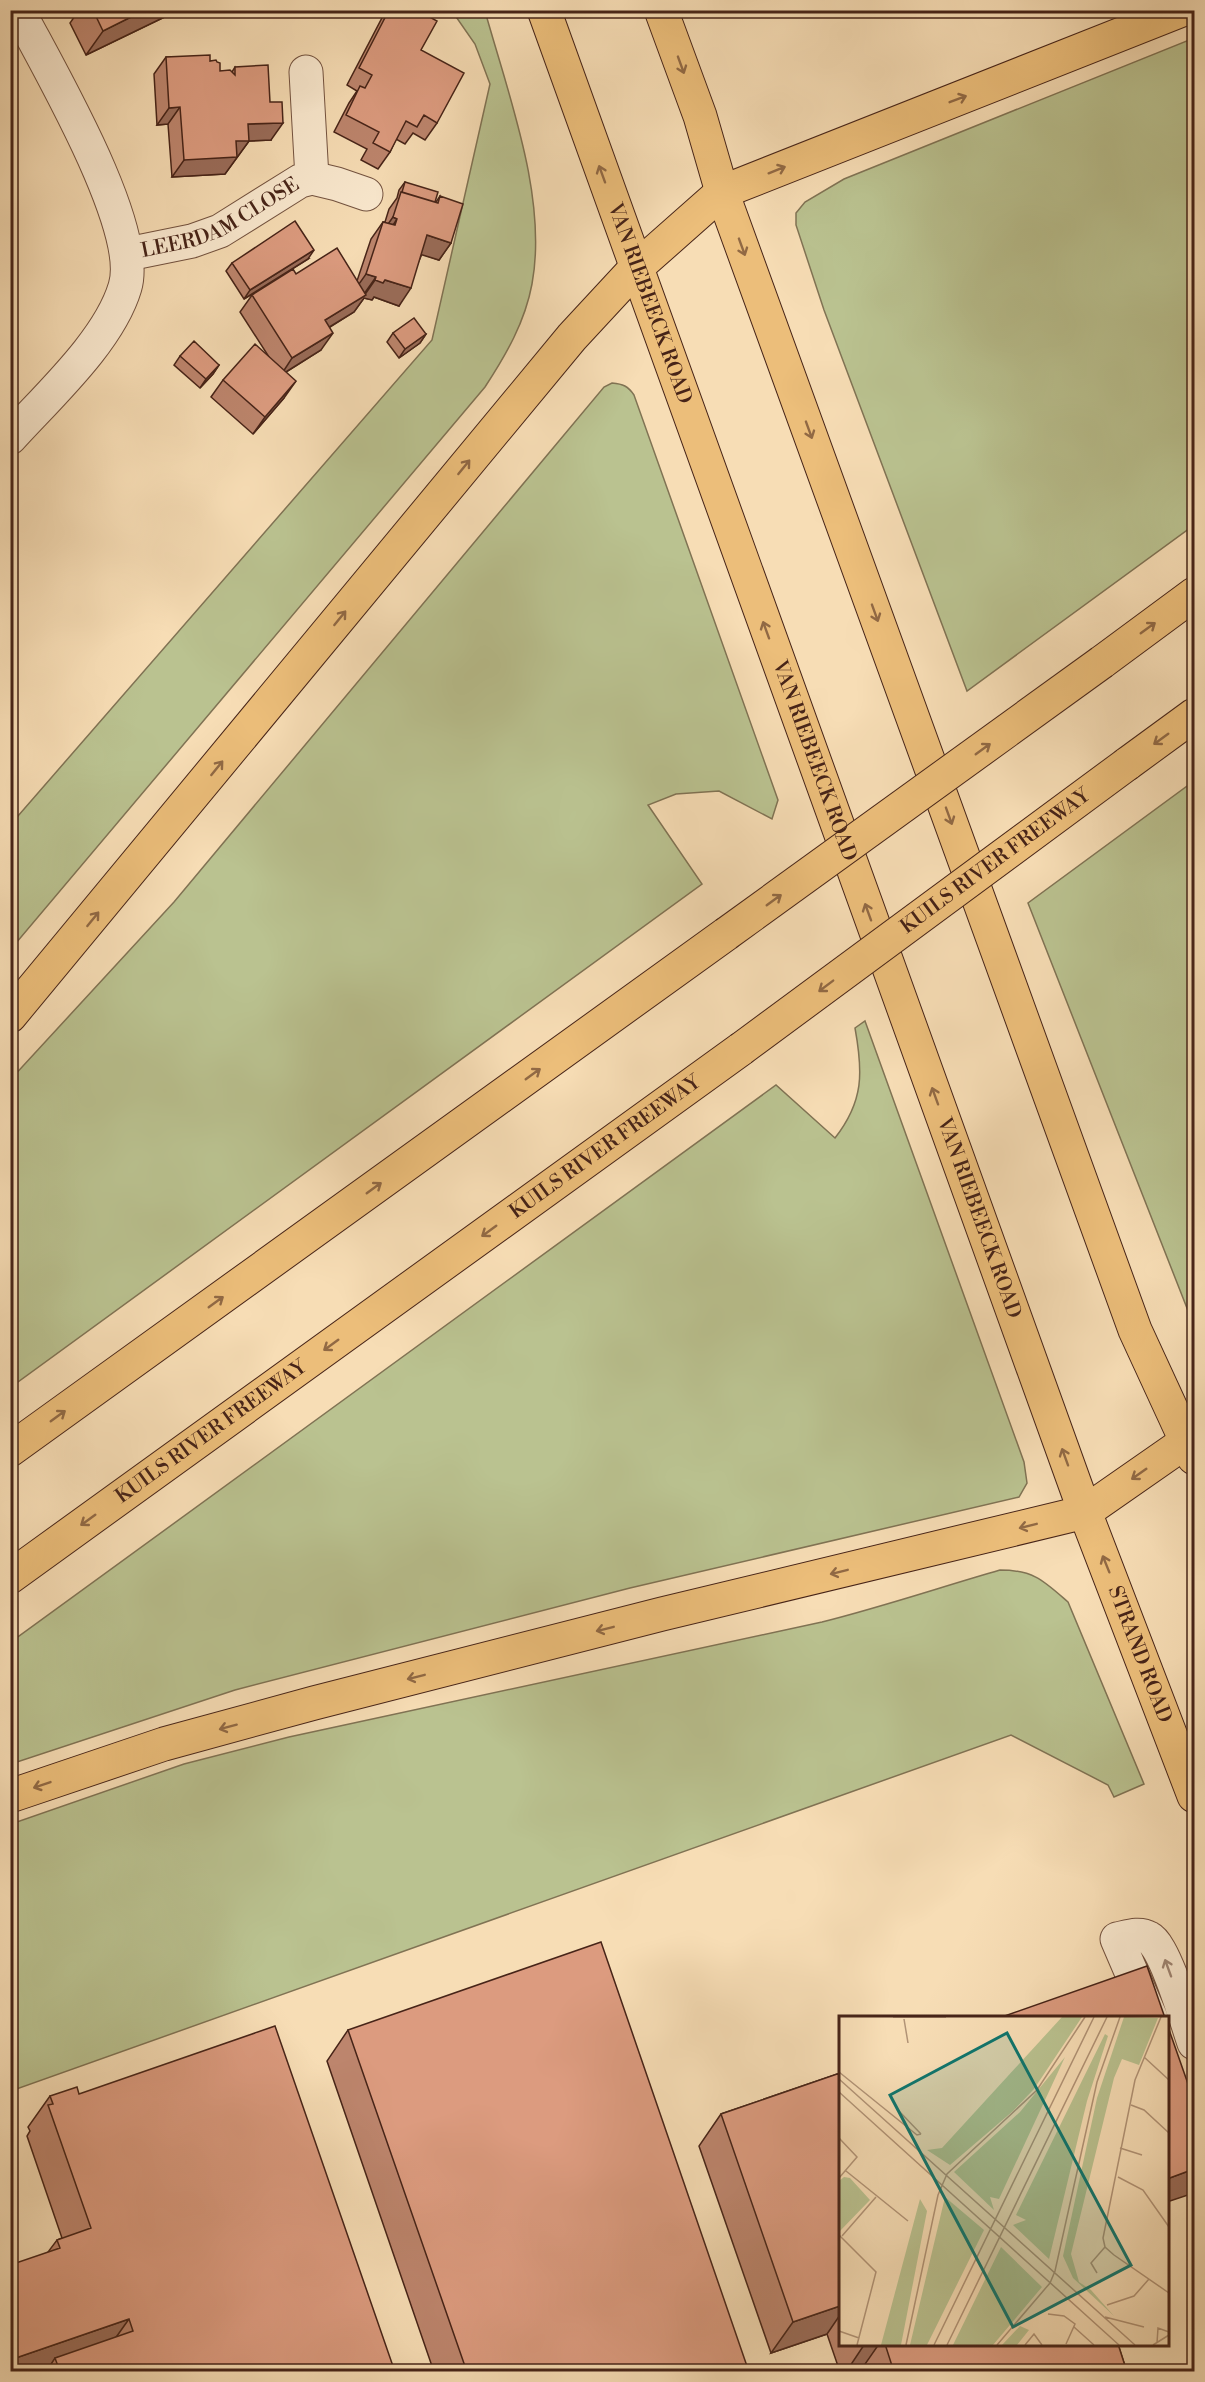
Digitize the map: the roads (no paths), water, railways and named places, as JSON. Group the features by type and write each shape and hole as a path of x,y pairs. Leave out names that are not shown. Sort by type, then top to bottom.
{"main road":[{"name":"VAN RIEBEECK ROAD","path":"544,10 635,268 1085,1512"},
{"path":"10,1796 164,1744 314,1703 662,1614 1085,1512 1192,1444 1135,1330 723,192 700,116 661,10"},
{"path":"10,1016 572,337 635,268 723,192 1182,10"},
{"path":"10,1450 1194,594"},
{"name":"KUILS RIVER FREEWAY","path":"10,1577 741,1049 1194,715"},
{"name":"STRAND ROAD","path":"1085,1512 1194,1796"}],"street":[{"path":"10,438 89,351 107,326 125,286 128,254 114,209 88,145 18,10"},
{"name":"LEERDAM CLOSE","path":"306,72 312,178"},
{"name":"LEERDAM CLOSE","path":"128,254 192,241 220,231 300,182 312,178 366,194"},
{"path":"1150,2016 1117,1939 1143,1935 1155,1941 1164,1957 1194,2043"}]}
